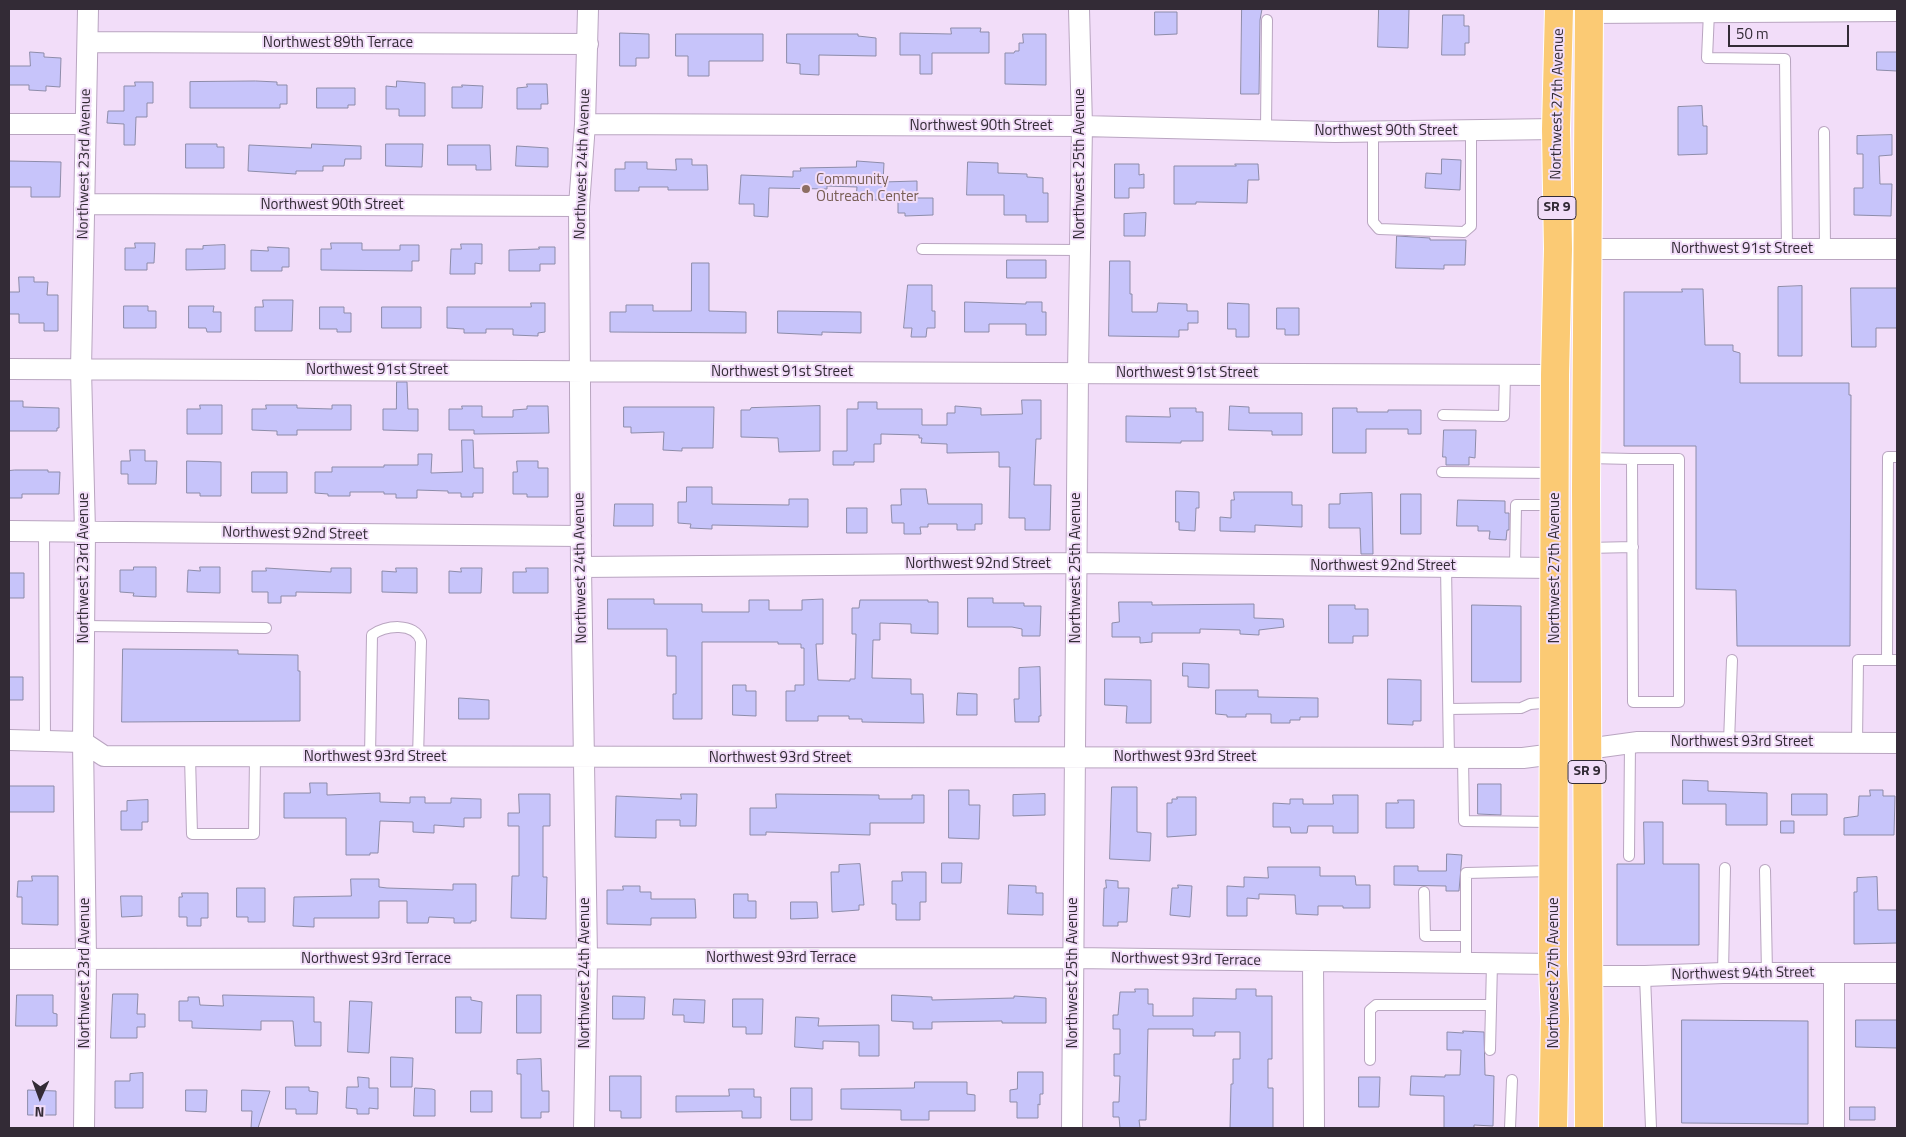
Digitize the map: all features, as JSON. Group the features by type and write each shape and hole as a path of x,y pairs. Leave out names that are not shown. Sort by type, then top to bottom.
{"main road":[{"name":"Northwest 27th Avenue","path":"1553,1128 1556,129 1559,9"},
{"name":"Northwest 27th Avenue","path":"1589,11 1586,458 1589,1128"},
{"path":"1557,288 1566,272 1587,249 1570,215 1570,94 1566,82 1558,73"},
{"path":"1586,548 1569,553 1556,568 1572,592 1576,607 1575,718 1587,750"},
{"path":"1554,822 1564,829 1567,839 1568,940 1588,976 1554,1018"}],"street":[{"name":"Northwest 23rd Avenue","path":"84,1128 86,960 83,742 85,532 81,369 88,9"},
{"name":"Northwest 24th Avenue","path":"584,1128 587,958 581,567 579,206 585,124 588,9"},
{"name":"Northwest 25th Avenue","path":"1072,1128 1076,564 1082,126 1079,9"},
{"path":"1589,11 1897,11"},
{"name":"Northwest 89th Terrace","path":"88,42 588,44"},
{"path":"9,124 85,124"},
{"name":"Northwest 90th Street","path":"585,124 1082,126 1373,131 1556,129"},
{"name":"Northwest 90th Street","path":"84,204 579,206"},
{"name":"Northwest 91st Street","path":"1587,249 1897,249"},
{"name":"Northwest 91st Street","path":"9,369 1555,375"},
{"name":"Northwest 92nd Street","path":"9,531 581,536"},
{"name":"Northwest 92nd Street","path":"581,567 1076,564 1556,568"},
{"path":"9,740 83,742"},
{"name":"Northwest 93rd Street","path":"83,742 104,756 418,758 1075,756 1522,758 1554,754"},
{"name":"Northwest 93rd Street","path":"1587,750 1630,743 1897,743"},
{"name":"Northwest 93rd Terrace","path":"9,959 1073,958 1553,964"},
{"path":"1313,961 1314,1128"},
{"name":"Northwest 94th Street","path":"1588,976 1723,973 1897,973"},
{"path":"1834,973 1834,1128"}],"lane":[{"path":"1709,12 1707,58 1785,58 1788,249"},
{"path":"1266,130 1267,20"},
{"path":"1373,131 1373,222 1379,229 1464,232 1471,226 1471,130"},
{"path":"1824,132 1825,249"},
{"path":"922,250 1080,250"},
{"path":"1443,415 1504,416 1505,374"},
{"path":"1856,743 1858,660 1892,660 1888,457 1897,456"},
{"path":"1586,458 1632,458 1679,459 1679,702 1633,702 1632,458"},
{"path":"1442,472 1555,473"},
{"path":"1515,567 1516,505 1556,505"},
{"path":"44,531 45,741"},
{"path":"1586,548 1633,547"},
{"path":"1446,566 1449,709 1464,821 1554,822"},
{"path":"84,626 266,628"},
{"path":"370,757 372,635 380,629 396,628 411,629 419,634 421,641 418,758"},
{"path":"1729,742 1732,660"},
{"path":"1449,709 1521,708 1530,704 1555,702"},
{"path":"1629,856 1630,743"},
{"path":"190,756 192,834 254,834 255,757"},
{"path":"1723,973 1725,868"},
{"path":"1765,870 1767,973"},
{"path":"1466,963 1466,872 1554,871"},
{"path":"1424,892 1425,936 1466,936"},
{"path":"1490,1050 1492,963"},
{"path":"1645,976 1651,1128"},
{"path":"1370,1060 1370,1010 1376,1005 1491,1005"},
{"path":"1510,1128 1512,1080"}],"building":[{"path":"1242,9 1262,9 1260,20 1259,94 1241,94"},
{"path":"1379,9 1409,9 1408,48 1378,47"},
{"path":"1155,12 1177,12 1177,34 1155,35"},
{"path":"1443,15 1464,15 1464,26 1469,26 1469,43 1465,43 1465,55 1442,55"},
{"path":"951,28 981,28 980,32 989,32 989,53 932,53 932,74 920,74 920,55 900,55 900,33 951,34"},
{"path":"620,33 649,34 649,58 636,58 636,66 620,66"},
{"path":"676,34 763,34 763,61 709,61 709,76 688,76 688,56 676,56"},
{"path":"787,34 858,34 858,36 876,38 876,56 819,55 819,75 800,74 800,64 787,63"},
{"path":"1023,34 1046,34 1046,85 1005,84 1005,53 1019,51 1019,43 1023,43"},
{"path":"30,52 44,53 44,57 61,58 60,87 46,86 46,91 29,90 29,85 9,85 9,66 30,66"},
{"path":"1877,52 1897,52 1897,71 1877,70"},
{"path":"397,81 425,83 425,116 399,116 399,109 386,109 386,86 396,87"},
{"path":"135,82 153,82 153,103 147,103 147,117 136,117 135,145 124,145 124,124 107,123 108,111 124,111 124,86 135,86"},
{"path":"190,82 277,82 277,85 287,85 287,104 280,104 280,108 190,108"},
{"path":"527,84 547,84 548,104 541,104 541,109 517,109 517,88 527,87"},
{"path":"462,85 483,86 482,108 452,108 452,87 462,87"},
{"path":"317,88 355,88 355,105 348,105 348,108 317,108"},
{"path":"1702,106 1703,126 1707,126 1707,154 1678,155 1678,107"},
{"path":"1892,135 1892,155 1879,156 1880,184 1892,184 1891,216 1854,215 1854,188 1863,188 1863,154 1857,154 1857,136"},
{"path":"186,144 217,144 217,147 224,147 224,168 186,168"},
{"path":"312,144 361,146 361,159 345,159 344,166 323,166 323,171 296,171 296,174 248,171 249,145 311,148"},
{"path":"386,144 423,144 422,167 386,166"},
{"path":"448,145 490,145 491,170 476,170 476,165 448,165"},
{"path":"517,146 548,148 548,167 516,166"},
{"path":"676,159 692,159 692,165 707,165 708,190 668,190 668,187 639,187 639,191 615,191 615,169 625,169 625,162 647,162 647,169 676,170"},
{"path":"1442,159 1461,160 1460,190 1425,188 1426,173 1441,174"},
{"path":"9,161 61,162 60,197 31,197 31,187 9,187"},
{"path":"857,161 884,163 883,182 917,181 917,198 933,198 933,215 905,216 905,213 898,213 898,201 856,199 857,187 827,186 827,189 769,188 768,217 754,216 754,204 739,204 741,175 793,177 793,171 801,171 800,168 856,167"},
{"path":"968,162 998,163 998,173 1027,174 1027,177 1043,178 1043,193 1048,193 1048,222 1026,222 1026,215 1004,215 1004,195 967,195"},
{"path":"1115,164 1139,164 1139,175 1144,174 1144,188 1129,188 1129,198 1115,198"},
{"path":"1235,164 1258,164 1259,180 1248,180 1247,203 1196,202 1196,204 1174,204 1174,166 1236,166"},
{"path":"1146,213 1145,236 1124,236 1124,214"},
{"path":"1397,236 1430,238 1430,240 1466,240 1465,265 1444,265 1444,269 1396,268"},
{"path":"135,243 155,243 154,263 147,263 147,270 125,270 125,248 135,248"},
{"path":"331,243 362,243 362,250 400,250 400,245 419,245 419,261 412,261 412,271 321,270 321,249 331,249"},
{"path":"461,244 482,244 482,264 475,263 475,274 450,274 451,249 461,249"},
{"path":"225,245 225,269 186,270 186,249 203,249 203,246"},
{"path":"268,247 289,248 289,267 282,267 282,271 251,271 251,250 268,251"},
{"path":"539,247 555,247 555,264 540,264 540,271 509,271 509,250 539,249"},
{"path":"1007,260 1046,260 1046,278 1007,278"},
{"path":"1110,261 1130,261 1132,312 1157,312 1158,303 1187,304 1187,311 1198,311 1198,323 1188,323 1188,330 1179,330 1179,337 1109,336"},
{"path":"692,263 709,263 709,311 746,312 746,333 610,332 610,312 626,312 626,305 653,305 653,311 691,311"},
{"path":"19,277 34,277 34,282 48,282 47,295 58,295 58,331 44,331 44,323 19,323 19,314 9,314 9,292 19,292"},
{"path":"908,285 932,285 932,311 935,311 935,328 927,328 926,337 911,337 912,328 904,328"},
{"path":"1802,286 1802,356 1778,356 1778,287"},
{"path":"1851,288 1897,288 1897,328 1876,328 1876,347 1852,347"},
{"path":"1682,289 1703,289 1705,345 1733,345 1733,351 1740,353 1740,383 1849,383 1849,395 1851,395 1850,646 1737,646 1736,590 1696,589 1696,446 1624,446 1624,292 1682,292"},
{"path":"263,300 293,300 292,331 255,331 255,307 263,307"},
{"path":"965,302 1026,304 1026,302 1042,302 1042,312 1046,312 1046,335 1026,335 1026,324 989,324 989,332 965,332"},
{"path":"531,303 545,303 545,332 538,333 538,336 513,335 513,329 486,329 486,333 464,333 464,329 447,328 447,307 531,307"},
{"path":"1228,303 1249,304 1249,337 1236,337 1236,329 1228,329"},
{"path":"124,306 148,306 148,311 156,311 156,328 124,328"},
{"path":"189,306 214,306 213,312 221,312 221,332 207,332 206,328 189,328"},
{"path":"320,307 344,307 344,313 351,313 351,332 337,332 337,329 320,329"},
{"path":"382,307 421,307 421,328 382,328"},
{"path":"1277,308 1299,308 1299,335 1285,335 1285,329 1277,329"},
{"path":"778,311 861,312 861,333 822,332 822,335 778,333"},
{"path":"397,382 407,382 408,409 418,409 418,431 383,430 383,409 396,409"},
{"path":"1022,400 1041,400 1041,439 1036,439 1034,485 1051,485 1050,530 1025,530 1025,518 1009,518 1010,467 999,467 999,452 947,453 947,444 921,443 922,438 919,438 919,435 881,434 881,444 874,444 874,462 854,462 854,465 833,465 833,451 847,451 847,409 858,409 858,402 877,402 877,409 922,409 922,425 947,425 947,413 955,413 955,406 981,408 981,415 1022,414"},
{"path":"9,401 23,401 23,407 59,408 59,428 57,428 57,431 9,431"},
{"path":"200,405 222,405 222,434 187,434 187,409 200,409"},
{"path":"266,405 297,405 297,408 332,409 332,405 351,405 351,430 297,430 297,435 277,435 277,431 252,430 252,409 266,409"},
{"path":"462,406 482,406 482,417 513,417 513,410 527,409 527,406 548,406 549,433 474,434 474,430 449,430 449,409 462,409"},
{"path":"820,406 820,451 779,452 778,438 741,437 741,410"},
{"path":"1230,406 1249,407 1249,413 1302,413 1302,435 1272,435 1272,431 1229,430"},
{"path":"624,407 714,407 713,448 682,448 682,451 663,450 664,432 631,433 631,427 624,427"},
{"path":"1170,408 1196,408 1196,412 1203,412 1203,441 1181,441 1181,443 1126,442 1126,416 1170,417"},
{"path":"1333,408 1357,408 1357,412 1421,410 1421,434 1408,434 1408,429 1366,429 1366,453 1333,453"},
{"path":"1444,430 1476,430 1475,458 1469,457 1469,465 1446,465 1446,457 1443,457"},
{"path":"462,440 473,440 474,468 483,468 483,493 473,493 473,497 461,497 461,493 448,493 448,491 417,490 417,498 396,498 396,494 384,494 384,492 350,492 350,496 328,496 328,494 315,493 315,472 332,472 332,467 418,465 418,454 432,454 431,473 462,472"},
{"path":"130,450 145,450 145,461 157,461 156,484 128,484 128,474 121,474 121,461 130,461"},
{"path":"187,461 221,462 221,496 200,496 200,493 187,493"},
{"path":"517,461 538,461 538,468 548,468 548,497 527,497 527,494 513,494 513,472 517,472"},
{"path":"9,471 60,472 59,494 22,494 22,498 9,498"},
{"path":"252,472 287,472 287,493 252,493"},
{"path":"687,487 712,487 712,504 789,505 789,499 808,499 808,527 712,525 712,529 690,528 691,524 678,523 678,502 686,502"},
{"path":"901,489 926,489 928,504 982,504 982,524 975,524 975,530 957,530 957,524 928,524 928,527 920,527 921,534 904,534 904,523 892,523 891,505 901,505"},
{"path":"1176,491 1199,492 1199,508 1196,508 1195,531 1179,530 1179,522 1176,522"},
{"path":"1234,492 1292,492 1292,505 1302,505 1302,527 1255,525 1255,532 1220,531 1220,517 1231,518 1231,500 1234,500"},
{"path":"1372,493 1373,554 1361,554 1360,528 1329,528 1329,504 1340,504 1340,494"},
{"path":"1401,494 1421,494 1421,534 1401,534"},
{"path":"1458,500 1505,501 1505,513 1509,513 1509,530 1507,530 1506,540 1489,539 1490,531 1478,531 1478,526 1457,526"},
{"path":"615,504 653,504 653,526 614,526"},
{"path":"847,508 867,508 867,533 847,533"},
{"path":"134,567 156,567 156,597 133,596 134,593 120,592 120,570 133,570"},
{"path":"200,567 220,567 220,593 187,592 188,570 200,571"},
{"path":"266,568 331,572 331,568 351,568 351,593 296,592 296,596 281,596 281,603 268,603 268,592 252,592 252,571 266,571"},
{"path":"396,568 417,568 417,593 382,592 382,571 396,572"},
{"path":"461,568 482,568 481,593 449,593 449,571 461,572"},
{"path":"526,568 548,568 548,593 513,593 513,572 526,572"},
{"path":"9,573 24,573 24,598 9,598"},
{"path":"968,598 993,598 993,603 1024,603 1024,606 1041,606 1040,636 1022,636 1022,629 1012,627 968,627"},
{"path":"608,599 654,599 654,604 702,604 702,612 749,612 749,600 769,600 769,610 802,610 802,600 823,599 823,644 816,644 818,680 850,681 850,679 855,679 856,634 852,634 852,608 859,608 860,600 928,600 928,602 938,602 938,634 911,633 911,624 880,623 880,640 873,640 872,678 911,679 911,694 923,694 924,723 862,722 862,719 849,719 849,716 818,716 818,721 786,721 786,691 795,691 795,685 804,685 804,648 801,648 801,644 778,644 778,642 702,642 702,719 673,719 673,694 676,694 676,656 667,656 667,629 608,629"},
{"path":"1119,602 1152,602 1152,605 1254,604 1254,618 1283,619 1284,627 1259,630 1259,635 1240,634 1240,630 1200,629 1200,633 1152,633 1152,642 1140,643 1140,637 1112,637 1112,623 1119,622"},
{"path":"1329,605 1355,605 1355,609 1368,609 1368,636 1353,636 1353,643 1329,643"},
{"path":"1472,605 1521,606 1521,682 1472,682"},
{"path":"123,649 238,650 238,654 298,655 298,671 300,671 300,721 122,722"},
{"path":"1183,663 1209,664 1209,688 1188,687 1188,676 1183,676"},
{"path":"1040,667 1041,716 1039,716 1039,722 1015,722 1014,699 1019,699 1019,668"},
{"path":"9,677 23,677 23,700 9,700"},
{"path":"1105,679 1151,680 1151,723 1126,723 1127,706 1105,705"},
{"path":"1388,679 1421,680 1421,721 1413,721 1413,725 1388,724"},
{"path":"733,685 746,685 746,691 756,691 756,716 733,715"},
{"path":"1216,690 1258,690 1258,697 1318,698 1318,717 1300,717 1300,720 1290,720 1290,723 1271,723 1271,714 1246,714 1246,717 1227,717 1227,715 1216,714"},
{"path":"958,693 977,694 977,715 957,715"},
{"path":"459,698 489,700 489,719 459,719"},
{"path":"1683,780 1708,781 1708,791 1767,793 1767,825 1726,825 1726,804 1683,804"},
{"path":"310,783 327,783 327,795 380,793 380,802 410,803 410,797 425,797 425,803 451,803 451,798 481,799 481,818 464,818 464,827 434,825 434,833 413,832 413,822 380,821 378,853 346,855 346,818 284,818 284,793 310,793"},
{"path":"1478,784 1501,784 1501,815 1478,814"},
{"path":"9,786 54,786 54,812 9,812"},
{"path":"1112,787 1137,787 1137,832 1151,833 1150,861 1110,859"},
{"path":"949,790 969,790 969,805 980,805 979,839 949,838"},
{"path":"1870,790 1883,790 1883,796 1895,796 1894,835 1844,835 1844,818 1858,816 1859,796 1870,796"},
{"path":"519,794 550,794 550,826 543,826 543,877 547,877 546,919 511,918 512,876 519,876 519,826 508,826 508,813 519,813"},
{"path":"681,794 697,794 696,826 680,826 680,820 656,820 656,838 615,837 616,796 681,799"},
{"path":"776,794 879,795 879,799 912,799 912,795 924,795 924,823 870,823 870,835 766,832 766,835 750,835 750,808 776,808"},
{"path":"1045,794 1045,815 1013,816 1013,795"},
{"path":"1792,794 1827,794 1827,815 1792,815"},
{"path":"1333,795 1358,795 1358,833 1333,833 1333,826 1308,826 1307,833 1291,833 1290,827 1273,827 1273,803 1290,804 1290,799 1303,799 1303,804 1333,804"},
{"path":"1177,797 1196,797 1196,835 1167,837 1167,803 1172,803 1172,799 1177,799"},
{"path":"148,800 148,822 142,822 142,830 121,830 121,811 127,811 127,801"},
{"path":"1398,800 1414,800 1414,828 1386,828 1386,803 1398,803"},
{"path":"1781,821 1794,821 1794,833 1781,833"},
{"path":"1644,822 1663,822 1663,864 1699,864 1699,945 1617,945 1617,864 1644,864"},
{"path":"1447,854 1462,855 1459,891 1446,891 1446,886 1394,885 1394,866 1418,866 1418,871 1446,871"},
{"path":"942,863 962,863 961,883 942,883"},
{"path":"860,864 864,905 859,905 859,910 832,912 831,872 839,872 839,865"},
{"path":"1268,867 1320,867 1320,876 1355,876 1356,885 1370,885 1370,908 1318,906 1318,915 1296,914 1295,895 1259,894 1259,899 1247,898 1247,916 1227,916 1227,886 1244,887 1244,877 1268,878"},
{"path":"902,872 926,872 926,902 920,902 920,920 896,920 896,904 892,904 892,881 902,881"},
{"path":"32,876 58,876 58,925 22,924 22,897 17,897 18,881 32,881"},
{"path":"1877,877 1878,910 1897,910 1897,943 1854,944 1854,892 1857,892 1857,878"},
{"path":"351,879 379,879 379,887 387,888 453,890 453,884 476,884 476,921 471,921 471,923 454,923 454,918 429,917 428,923 407,923 407,901 379,901 379,918 314,918 314,927 293,926 294,897 351,896"},
{"path":"1106,880 1118,881 1118,888 1129,888 1127,922 1118,922 1118,926 1103,926"},
{"path":"1009,885 1036,886 1036,893 1043,893 1043,915 1008,914"},
{"path":"1178,885 1192,886 1190,917 1170,915 1172,888 1178,888"},
{"path":"623,886 640,886 640,892 651,892 651,899 695,899 696,918 651,918 651,925 607,924 607,890 623,890"},
{"path":"237,888 265,888 265,922 248,922 248,917 237,917"},
{"path":"182,893 208,893 208,918 201,918 201,926 187,926 187,917 179,917 179,897 182,897"},
{"path":"734,894 748,894 748,901 756,901 756,918 734,918"},
{"path":"121,896 142,896 142,916 122,917"},
{"path":"791,902 817,902 818,918 791,919"},
{"path":"1135,989 1148,989 1148,1004 1153,1004 1153,1016 1193,1016 1193,998 1236,999 1236,989 1256,989 1256,996 1272,996 1272,1059 1268,1059 1268,1088 1273,1088 1273,1128 1230,1128 1233,1059 1240,1059 1240,1032 1215,1032 1215,1036 1193,1036 1193,1029 1148,1029 1146,1120 1139,1120 1140,1128 1120,1128 1119,1117 1113,1117 1113,1102 1119,1102 1120,1076 1114,1076 1114,1054 1120,1054 1120,1029 1113,1029 1113,1015 1118,1015 1120,992 1135,992"},
{"path":"113,994 138,994 137,1014 145,1014 145,1027 137,1027 137,1038 111,1038"},
{"path":"17,995 53,995 53,1013 57,1014 57,1026 16,1026"},
{"path":"223,995 314,997 314,1022 321,1022 321,1046 295,1046 293,1021 261,1021 261,1030 192,1028 192,1021 179,1021 179,1001 188,1001 188,997 199,997 200,1005 223,1006"},
{"path":"517,995 541,995 541,1033 517,1033"},
{"path":"892,995 932,997 932,1000 1014,998 1014,996 1046,998 1046,1023 1002,1023 1002,1021 932,1022 932,1029 913,1029 913,1022 892,1021"},
{"path":"613,996 645,997 644,1019 613,1019"},
{"path":"456,997 471,997 471,1000 482,1002 481,1033 456,1033"},
{"path":"674,999 705,1000 704,1023 684,1022 684,1015 673,1015"},
{"path":"733,999 763,999 762,1034 746,1034 746,1027 733,1027"},
{"path":"350,1001 372,1002 369,1053 348,1052"},
{"path":"796,1017 819,1018 818,1026 879,1025 879,1056 859,1056 859,1042 823,1041 823,1049 795,1047"},
{"path":"1682,1020 1808,1021 1808,1124 1682,1123"},
{"path":"1856,1020 1897,1020 1897,1048 1856,1047"},
{"path":"1463,1031 1484,1032 1485,1075 1494,1076 1493,1126 1474,1125 1474,1128 1444,1128 1444,1096 1410,1095 1411,1076 1445,1077 1445,1075 1460,1075 1461,1050 1447,1050 1447,1032 1463,1033"},
{"path":"391,1057 413,1058 412,1087 391,1087"},
{"path":"541,1059 542,1091 549,1091 549,1112 541,1112 541,1118 521,1118 521,1074 517,1074 517,1060"},
{"path":"1018,1072 1043,1072 1043,1094 1040,1094 1038,1118 1017,1118 1017,1102 1010,1102 1010,1090 1017,1089"},
{"path":"143,1073 143,1108 115,1108 115,1081 130,1081 130,1074"},
{"path":"610,1076 641,1076 641,1118 621,1118 621,1111 610,1111"},
{"path":"358,1077 369,1078 369,1088 378,1088 378,1109 369,1108 369,1114 357,1114 357,1109 346,1108 347,1087 358,1087"},
{"path":"1359,1077 1380,1077 1379,1107 1359,1107"},
{"path":"915,1082 967,1082 967,1094 975,1095 975,1111 929,1111 929,1120 901,1120 901,1110 841,1109 841,1089 914,1088"},
{"path":"286,1087 309,1087 309,1091 318,1092 317,1114 296,1114 296,1109 286,1109"},
{"path":"415,1088 435,1090 435,1116 414,1116"},
{"path":"791,1088 812,1088 812,1120 791,1120"},
{"path":"729,1089 754,1089 754,1097 761,1097 761,1118 742,1118 742,1111 676,1112 676,1096 729,1096"},
{"path":"28,1090 56,1091 56,1115 28,1115"},
{"path":"186,1090 207,1090 206,1112 186,1111"},
{"path":"242,1090 270,1091 258,1128 251,1128 252,1111 242,1111"},
{"path":"471,1091 492,1091 492,1112 471,1112"},
{"path":"1850,1107 1875,1107 1875,1120 1850,1120"}],"place":[{"name":"Community Outreach Center","path":"806,189"}]}
